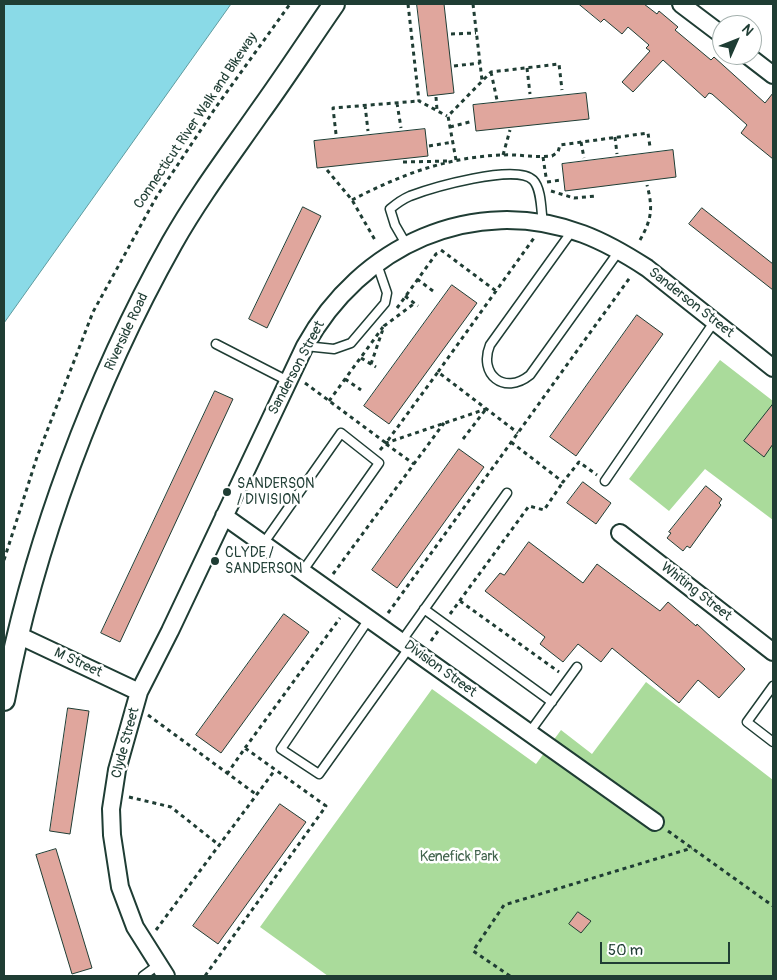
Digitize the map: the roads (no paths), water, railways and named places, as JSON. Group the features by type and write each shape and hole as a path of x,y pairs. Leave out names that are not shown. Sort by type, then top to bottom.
{"street":[{"name":"Riverside Road","path":"4,700 18,635 41,552 77,449 101,388 145,294 198,201 334,4"},
{"path":"681,4 712,28"},
{"path":"760,65 773,75"},
{"name":"Sanderson Street","path":"224,516 305,346 331,306 376,263 406,244 440,230 472,224 512,222 540,230 572,231 619,251 640,263 773,368"},
{"name":"Division Street","path":"224,516 656,822"},
{"name":"Clyde Street","path":"162,971 135,927 120,887 112,836 111,809 117,770 139,692 170,632 224,516"},
{"name":"Whiting Street","path":"620,533 773,652"},
{"name":"M Street","path":"18,635 139,692"}],"lane":[{"path":"406,244 395,225 390,209 408,197 467,178 524,174 534,180 538,189 540,230"},
{"path":"572,231 490,345 485,356 487,368 503,384 512,385 521,382 530,375 619,251"},
{"path":"305,346 334,349 351,343 385,303 387,293 376,263"},
{"path":"605,481 714,322"},
{"path":"216,344 290,377"},
{"path":"263,544 341,433 379,462 302,572"},
{"path":"374,622 281,749 318,774 405,645 424,609 507,493"},
{"path":"424,609 552,702"},
{"path":"529,733 577,667"},
{"path":"773,686 746,722 773,742"},
{"path":"143,976 162,971"}],"water":[{"path":"4,4 231,4 4,323"}],"place":[{"name":"SANDERSON / DIVISION","path":"227,492"},
{"name":"CLYDE / SANDERSON","path":"215,561"}],"park label":[{"name":"Kenefick Park","path":"459,857"}]}
